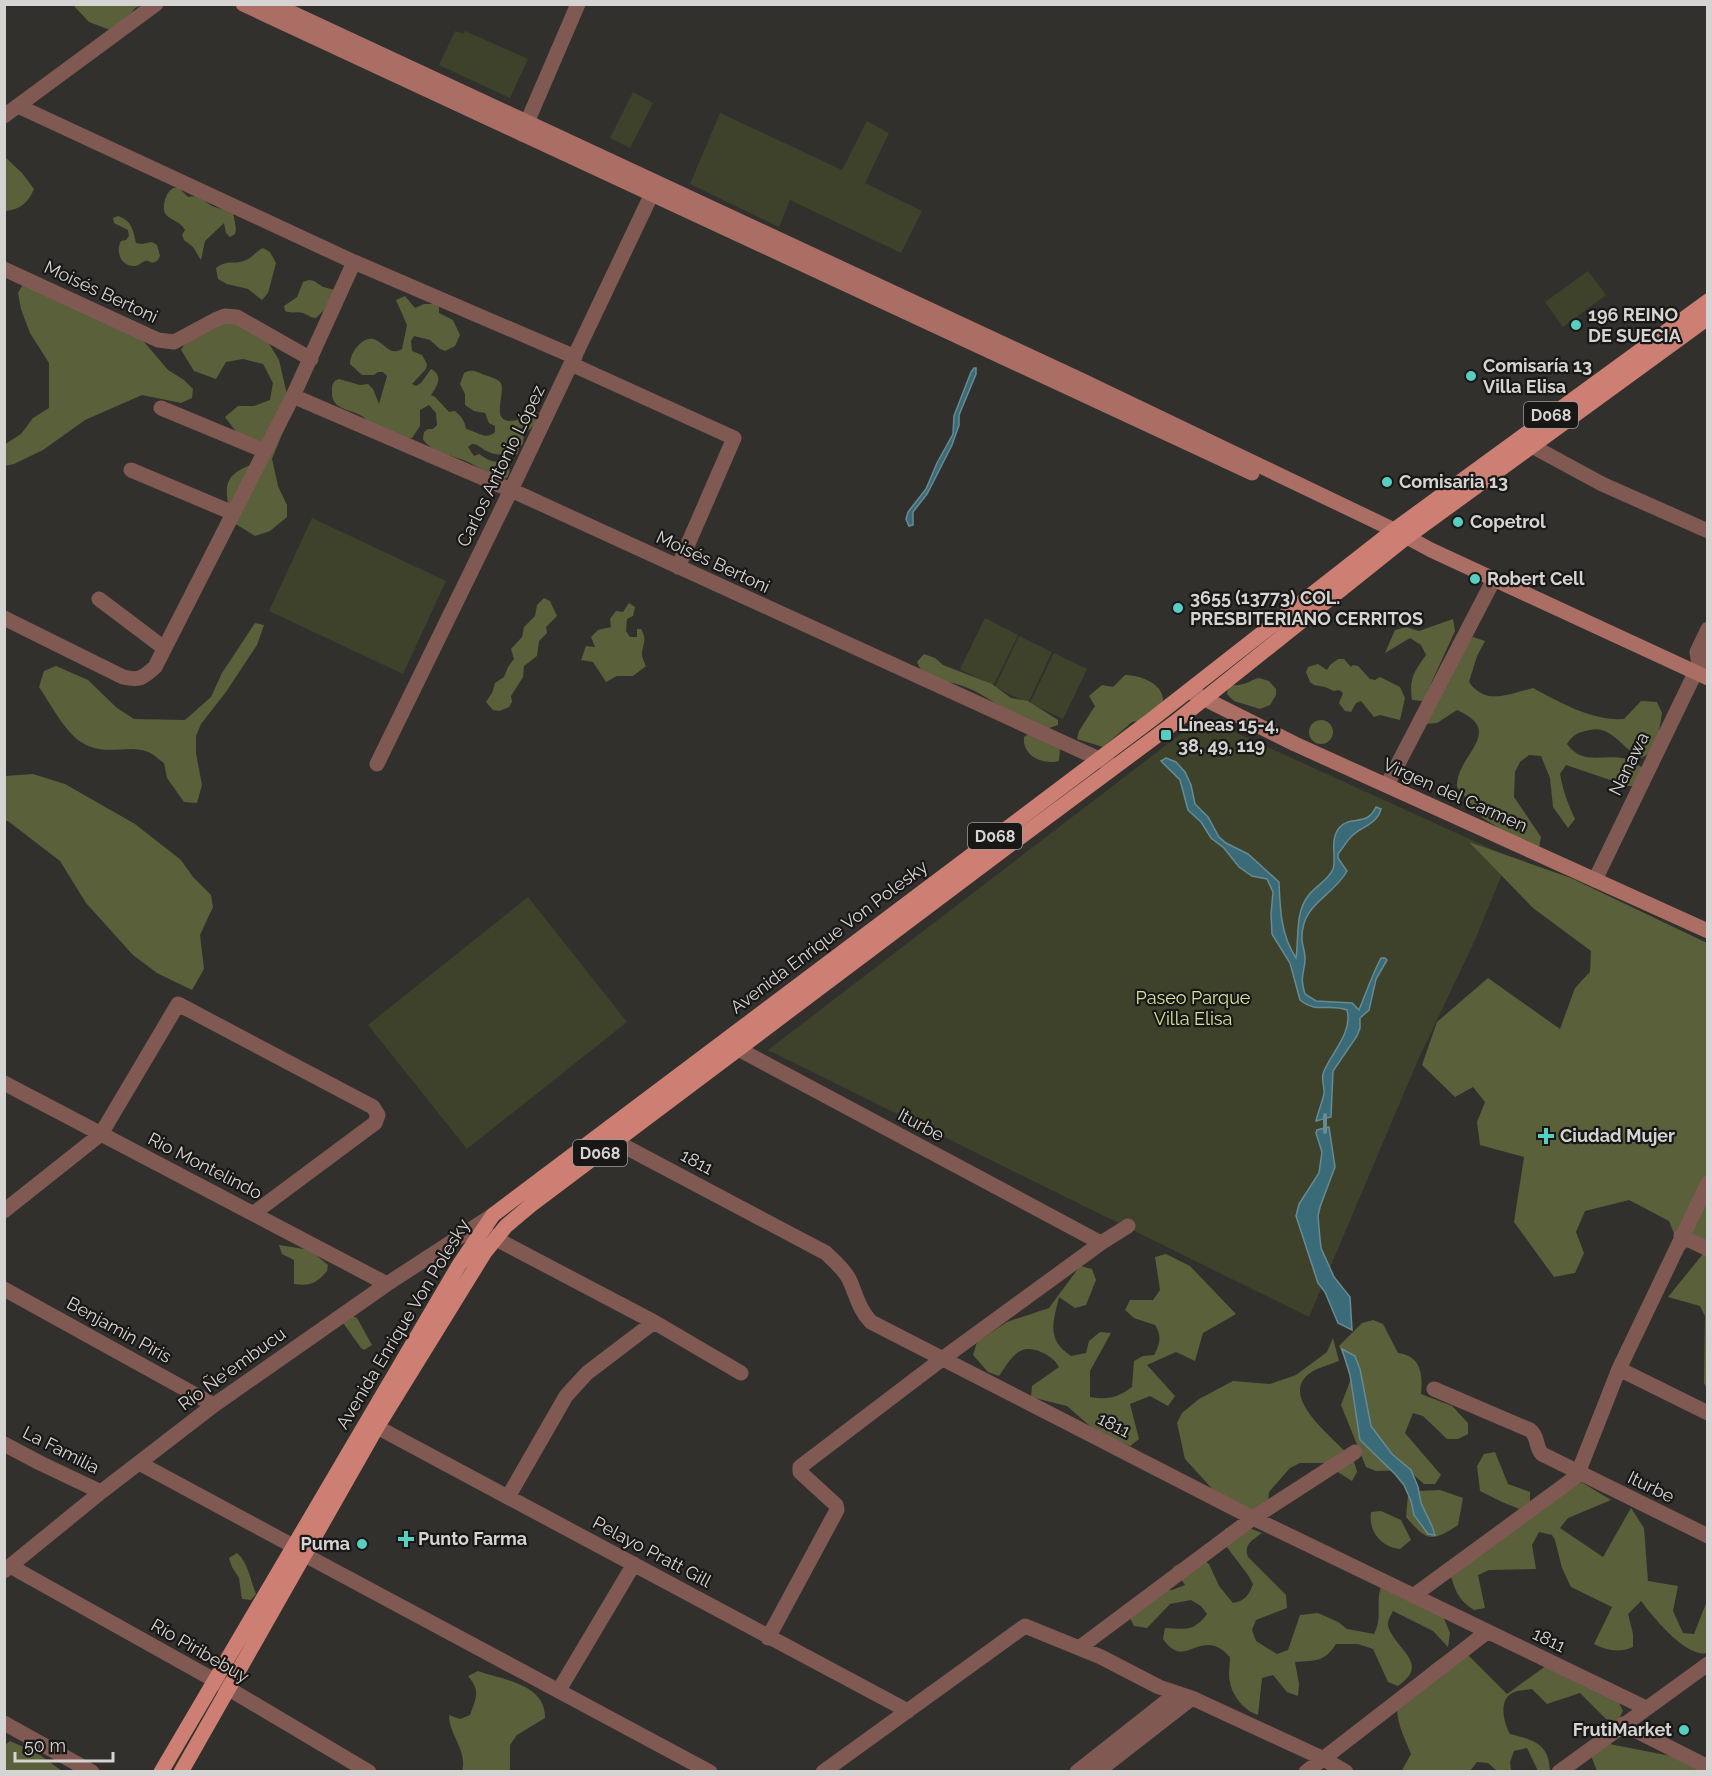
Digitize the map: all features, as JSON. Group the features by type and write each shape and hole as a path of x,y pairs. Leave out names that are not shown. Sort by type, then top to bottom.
{"main road":[{"path":"243,4 525,128"},
{"path":"273,4 525,128 1397,536 1702,667"},
{"name":"Avenida Enrique Von Polesky","path":"1525,443 1707,301"},
{"name":"Avenida Enrique Von Polesky","path":"181,1772 228,1689 298,1550 488,1235 523,1212 739,1050 814,983 1188,691 1525,443 1707,318"},
{"name":"Avenida Enrique Von Polesky","path":"161,1772 214,1680 377,1427 488,1235 494,1215 600,1133 724,1042 814,983 1115,767 1204,699 1397,536"},
{"name":"Virgen del Carmen","path":"1188,691 1295,744 1707,931"}],"street":[{"path":"4,116 156,4"},
{"path":"525,128 578,4"},
{"path":"18,106 354,262 573,360 734,438 678,567"},
{"name":"Carlos Antonio López","path":"377,764 511,490 654,189"},
{"path":"4,618 123,678 136,681 144,678 155,667 293,396 354,262"},
{"name":"Moisés Bertoni","path":"4,269 158,340 174,342 214,320 225,316 237,317 311,359"},
{"name":"Moisés Bertoni","path":"293,396 511,490 1115,767"},
{"path":"160,408 265,451"},
{"path":"1525,443 1602,484 1707,531"},
{"path":"131,470 233,513"},
{"path":"1387,785 1494,579"},
{"path":"99,599 164,648"},
{"name":"Nanawa","path":"1595,880 1702,667 1697,652 1707,629"},
{"path":"4,1211 101,1134 178,1004 373,1107 378,1115 375,1123 254,1212"},
{"name":"Iturbe","path":"724,1042 1101,1243"},
{"name":"Rio Montelindo","path":"4,1083 254,1212 387,1284"},
{"name":"1811","path":"600,1133 826,1253 848,1277 863,1314 872,1322 1253,1518 1646,1708"},
{"path":"1413,1596 1573,1479 1578,1473 1619,1369 1707,1183"},
{"name":"Río Ñe'embucu","path":"8,1569 101,1492 214,1405 387,1284 494,1215"},
{"path":"768,1638 837,1510 837,1504 800,1472 800,1467 942,1359 1101,1243 1128,1226"},
{"path":"488,1235 654,1322 741,1373"},
{"path":"1681,1236 1707,1249"},
{"name":"Benjamin Piris","path":"4,1289 214,1405"},
{"path":"508,1497 566,1396 576,1383 654,1322"},
{"path":"1619,1369 1707,1413"},
{"name":"Iturbe","path":"1434,1389 1530,1430 1537,1437 1540,1452 1707,1536"},
{"name":"Pelayo Pratt Gill","path":"377,1427 908,1711"},
{"name":"La Familia","path":"4,1444 101,1492"},
{"path":"1078,1648 1253,1518 1355,1452"},
{"path":"139,1463 711,1772"},
{"path":"559,1689 634,1564"},
{"name":"Río Piribebuy","path":"8,1569 214,1680 369,1772"},
{"path":"823,1772 1025,1626 1101,1657 1159,1687 1192,1698 1322,1758 1346,1772"},
{"path":"1306,1772 1487,1632"},
{"path":"1560,1772 1707,1664"},
{"path":"1077,1772 1177,1693"},
{"path":"1097,1772 1192,1698"},
{"path":"4,1723 92,1772"},
{"path":"1623,1724 1707,1767"}],"green space":[{"path":"73,5 142,5 135,8 127,19 110,30 89,22"},
{"path":"455,31 463,34 465,31 528,59 510,98 439,65"},
{"path":"633,92 653,103 630,148 610,138"},
{"path":"720,113 842,170 867,121 889,133 865,183 922,211 901,253 790,200 779,227 690,184"},
{"path":"4,156 22,173 34,189 23,204 16,209 6,211"},
{"path":"173,188 179,188 188,197 198,197 212,206 233,212 235,234 230,237 226,233 224,223 205,241 201,260 193,247 184,240 182,235 185,230 182,226 165,212 166,198"},
{"path":"118,216 129,223 136,243 152,242 157,245 160,256 157,261 152,263 145,261 130,266 120,258 119,245 129,236 128,230 114,223 113,218"},
{"path":"263,248 270,252 276,263 268,293 262,300 248,289 227,284 218,279 216,268 225,263 246,260"},
{"path":"1588,271 1606,295 1563,327 1545,302"},
{"path":"27,277 40,277 67,298 134,330 168,370 193,389 192,398 181,403 142,395 85,420 43,450 5,466 4,445 21,434 33,418 49,408 49,363 30,333 18,293"},
{"path":"309,280 335,290 324,310 316,318 301,312 285,311 284,306 297,297 303,282"},
{"path":"405,296 415,308 424,304 435,304 439,307 439,313 453,320 460,335 455,346 445,351 430,340 414,336 411,341 412,351 422,355 427,364 426,369 412,384 416,386 421,383 431,369 437,375 438,381 431,395 449,412 455,411 464,421 466,429 485,436 495,432 495,426 489,423 485,413 474,411 465,405 465,394 460,384 464,373 476,371 500,382 502,393 500,413 502,418 508,421 517,420 531,404 536,408 539,419 524,434 523,444 514,456 492,453 474,444 468,447 474,456 479,454 489,460 508,465 510,468 507,478 500,480 464,460 438,451 427,444 423,439 424,432 437,425 436,413 429,405 420,410 420,426 412,438 406,439 369,423 359,414 340,407 333,398 332,388 339,379 360,385 368,384 373,389 379,404 387,376 383,372 362,375 350,364 355,350 366,340 376,340 391,351 402,349 407,325 396,300"},
{"path":"217,316 265,337 279,360 291,412 272,459 278,486 287,505 287,517 270,531 255,536 231,521 227,491 228,484 236,472 257,463 260,454 243,441 225,417 238,406 254,406 270,400 273,383 263,364 243,359 226,362 216,379 194,371 181,350 189,337"},
{"path":"312,518 446,581 403,674 269,611"},
{"path":"544,598 550,601 557,616 546,627 547,633 539,641 537,656 524,666 523,677 511,696 512,702 509,707 499,711 493,710 486,702 495,683 504,677 514,659 511,649 522,637 524,627 535,616 537,605"},
{"path":"629,603 635,607 633,616 627,619 626,631 630,637 637,637 637,629 641,629 644,640 642,655 646,666 633,676 617,676 606,682 593,662 581,660 586,646 595,647 591,637 598,630 611,627 610,619 616,611 623,612"},
{"path":"985,618 1018,635 993,686 960,669"},
{"path":"1453,619 1455,631 1423,701 1412,700 1413,676 1426,655 1421,645 1410,638 1385,653 1395,630 1406,627 1419,631"},
{"path":"255,623 264,625 257,645 226,692 201,724 196,736 196,753 202,785 197,803 184,802 167,778 164,763 150,753 133,749 99,749 81,742 64,724 39,687 44,671 56,666 88,680 117,708 134,719 185,720 211,697 222,673"},
{"path":"1019,636 1052,652 1028,703 995,687"},
{"path":"1473,637 1485,641 1477,656 1469,682 1483,694 1498,696 1533,688 1577,710 1612,719 1624,719 1641,701 1657,702 1662,713 1656,750 1641,758 1611,735 1598,729 1582,732 1570,740 1567,744 1575,753 1585,757 1626,759 1637,764 1647,773 1642,786 1628,786 1566,765 1560,774 1575,819 1568,828 1553,807 1550,778 1541,756 1529,755 1520,762 1515,772 1514,797 1541,837 1538,853 1483,818 1457,787 1459,775 1479,735 1478,727 1471,718 1457,710 1437,723 1426,724 1452,655"},
{"path":"1054,653 1087,669 1063,719 1030,703"},
{"path":"924,654 935,658 943,665 992,684 1011,698 1028,701 1058,720 1058,725 1049,728 1060,748 1059,761 1046,762 1030,754 1024,744 1024,737 1033,731 998,705 979,693 936,679 925,673 917,662"},
{"path":"1338,659 1344,659 1351,667 1358,666 1370,679 1375,680 1380,677 1400,687 1405,698 1400,720 1380,715 1374,717 1361,701 1356,703 1351,712 1345,711 1339,703 1343,693 1310,682 1306,672 1308,667 1318,664 1327,670"},
{"path":"1125,675 1143,678 1159,689 1163,702 1154,718 1132,722 1103,747 1077,739 1079,731 1095,706 1089,696 1102,685 1113,687"},
{"path":"1259,678 1269,681 1276,689 1276,695 1270,705 1260,709 1234,701 1227,694 1231,686"},
{"name":"Paseo Parque Villa Elisa","path":"1206,719 1509,857 1475,940 1418,1060 1309,1317 768,1050 1199,720"},
{"path":"1321,720 1330,723 1333,732 1330,741 1321,744 1312,741 1309,732 1312,723"},
{"path":"33,774 65,784 135,824 181,860 193,877 211,895 213,907 200,935 204,969 192,990 157,973 133,955 86,903 60,861 5,821 5,776"},
{"path":"1469,842 1571,878 1707,943 1707,1248 1700,1241 1681,1251 1669,1221 1629,1200 1585,1211 1576,1232 1584,1253 1575,1273 1554,1277 1514,1222 1524,1157 1480,1145 1477,1122 1485,1102 1473,1087 1455,1097 1422,1065 1437,1022 1488,978 1560,1029 1575,988 1590,972 1591,951 1533,908"},
{"path":"528,897 627,1022 467,1149 368,1025"},
{"path":"279,1245 310,1250 328,1265 327,1271 312,1283 294,1284 294,1260 282,1254"},
{"path":"1707,1249 1707,1389 1704,1383 1705,1316 1700,1306 1668,1297"},
{"path":"1166,1254 1190,1266 1236,1314 1203,1333 1195,1361 1176,1352 1147,1365 1175,1396 1168,1406 1150,1396 1130,1404 1139,1439 1130,1446 1098,1433 1067,1406 1031,1397 1032,1386 1059,1367 1047,1355 1033,1350 1021,1351 1011,1359 999,1376 988,1372 973,1355 977,1342 1007,1322 1049,1308 1080,1266 1092,1269 1096,1280 1086,1305 1075,1308 1059,1297 1053,1330 1058,1343 1071,1356 1086,1353 1089,1341 1100,1332 1111,1333 1090,1371 1090,1397 1107,1398 1122,1394 1132,1387 1134,1361 1143,1356 1154,1355 1159,1340 1159,1333 1155,1325 1134,1318 1125,1310 1130,1300 1153,1300 1160,1290 1155,1257"},
{"path":"348,1314 357,1318 372,1345 364,1350 341,1320"},
{"path":"1373,1320 1383,1324 1398,1353 1416,1362 1421,1373 1421,1394 1452,1406 1468,1423 1468,1434 1458,1439 1447,1439 1423,1416 1413,1413 1405,1433 1441,1475 1435,1484 1424,1484 1408,1470 1376,1471 1366,1467 1341,1405 1352,1376 1339,1346 1362,1323"},
{"path":"1333,1338 1339,1361 1317,1369 1304,1379 1300,1390 1310,1415 1353,1461 1357,1472 1352,1481 1323,1463 1300,1463 1290,1468 1269,1492 1268,1506 1260,1513 1217,1494 1185,1459 1177,1423 1182,1413 1199,1399 1233,1381 1270,1384 1296,1375 1327,1352"},
{"path":"1495,1452 1508,1484 1530,1492 1530,1503 1522,1510 1480,1491 1477,1466 1484,1454"},
{"path":"1581,1482 1611,1500 1568,1518 1560,1528 1603,1557 1631,1508 1644,1528 1648,1581 1678,1586 1673,1611 1683,1633 1694,1634 1707,1601 1707,1653 1699,1653 1680,1643 1641,1601 1628,1614 1633,1634 1633,1647 1614,1650 1594,1644 1612,1607 1571,1587 1562,1568 1555,1540 1552,1535 1539,1532 1532,1545 1536,1569 1489,1570 1478,1575 1485,1608 1474,1610 1461,1598 1450,1573 1495,1534"},
{"path":"1440,1490 1463,1498 1458,1525 1441,1535 1430,1537 1419,1531 1406,1517 1408,1495 1418,1491"},
{"path":"1381,1511 1401,1520 1411,1540 1400,1549 1387,1545 1374,1532 1371,1512"},
{"path":"1226,1528 1249,1528 1262,1533 1248,1546 1248,1557 1286,1595 1287,1608 1256,1620 1252,1630 1256,1641 1277,1654 1288,1650 1300,1615 1318,1613 1347,1629 1374,1634 1378,1620 1379,1594 1384,1581 1440,1609 1450,1633 1448,1647 1433,1631 1393,1611 1388,1622 1389,1629 1412,1664 1407,1678 1398,1686 1388,1682 1373,1649 1358,1644 1336,1644 1323,1658 1295,1662 1299,1684 1298,1696 1287,1692 1273,1675 1262,1678 1258,1715 1253,1713 1236,1698 1233,1692 1229,1679 1230,1657 1223,1651 1215,1646 1207,1645 1176,1651 1163,1639 1165,1628 1184,1629 1198,1624 1207,1614 1201,1606 1191,1600 1170,1604 1147,1628 1134,1626 1129,1616 1147,1590 1172,1590 1185,1585 1173,1567 1196,1555 1209,1564 1219,1586 1233,1603 1246,1597 1253,1584 1220,1538"},
{"path":"237,1553 247,1567 256,1594 251,1600 242,1599 239,1578 229,1558"},
{"path":"1454,1653 1466,1653 1507,1694 1554,1660 1609,1683 1623,1711 1617,1722 1606,1719 1580,1693 1547,1704 1532,1689 1517,1691 1508,1697 1504,1707 1504,1718 1510,1734 1539,1745 1547,1755 1550,1771 1538,1771 1527,1748 1514,1751 1510,1762 1511,1771 1497,1771 1488,1763 1477,1762 1470,1771 1401,1772 1411,1754 1398,1718 1397,1710 1401,1693 1432,1665"},
{"path":"478,1671 521,1685 538,1698 543,1707 545,1718 517,1735 510,1745 509,1771 462,1771 461,1750 449,1715 460,1719 470,1715 476,1690 468,1676"},
{"path":"10,1741 37,1753 62,1771 5,1771 5,1745"},
{"path":"1599,1742 1676,1757 1706,1771 1597,1771 1590,1753"}],"water":[{"path":"974,368 976,368 976,374 959,415 959,425 952,445 927,494 913,512 913,525 909,526 906,519 908,512 926,489 953,434 954,416"},
{"path":"1166,758 1176,762 1185,772 1191,785 1195,804 1208,817 1219,837 1248,854 1279,882 1284,931 1296,958 1301,910 1308,896 1333,869 1336,833 1344,824 1368,817 1376,807 1381,809 1376,818 1351,837 1338,854 1338,858 1347,871 1334,888 1312,909 1303,927 1302,941 1305,958 1303,988 1305,994 1316,1001 1352,1003 1359,1010 1381,958 1387,960 1376,979 1369,1010 1360,1018 1357,1036 1333,1071 1331,1117 1316,1121 1324,1094 1323,1074 1347,1026 1347,1010 1312,1006 1300,1000 1290,963 1272,934 1273,892 1267,879 1252,876 1239,867 1224,848 1211,838 1201,822 1188,810 1180,780 1161,761"},
{"path":"1329,1127 1335,1167 1318,1216 1321,1248 1334,1277 1350,1297 1352,1330 1338,1323 1325,1292 1318,1283 1296,1216 1299,1204 1319,1173 1322,1152 1317,1130"},
{"path":"1342,1349 1355,1356 1360,1369 1371,1426 1392,1454 1411,1470 1421,1503 1435,1535 1428,1534 1414,1515 1404,1485 1360,1440 1350,1375"}],"waterway":[{"path":"1325,1115 1325,1132"}],"place":[{"name":"196 REINO DE SUECIA","path":"1576,325"},
{"name":"Comisaría 13 Villa Elisa","path":"1471,376"},
{"name":"Comisaria 13","path":"1387,482"},
{"name":"Copetrol","path":"1458,522"},
{"name":"Robert Cell","path":"1475,579"},
{"name":"3655 (13773) COL. PRESBITERIANO CERRITOS","path":"1178,608"},
{"name":"Líneas 15-4, 38, 49, 119","path":"1166,735"},
{"name":"Ciudad Mujer","path":"1546,1136"},
{"name":"Punto Farma","path":"406,1539"},
{"name":"Puma","path":"362,1544"},
{"name":"FrutiMarket","path":"1684,1730"}]}
